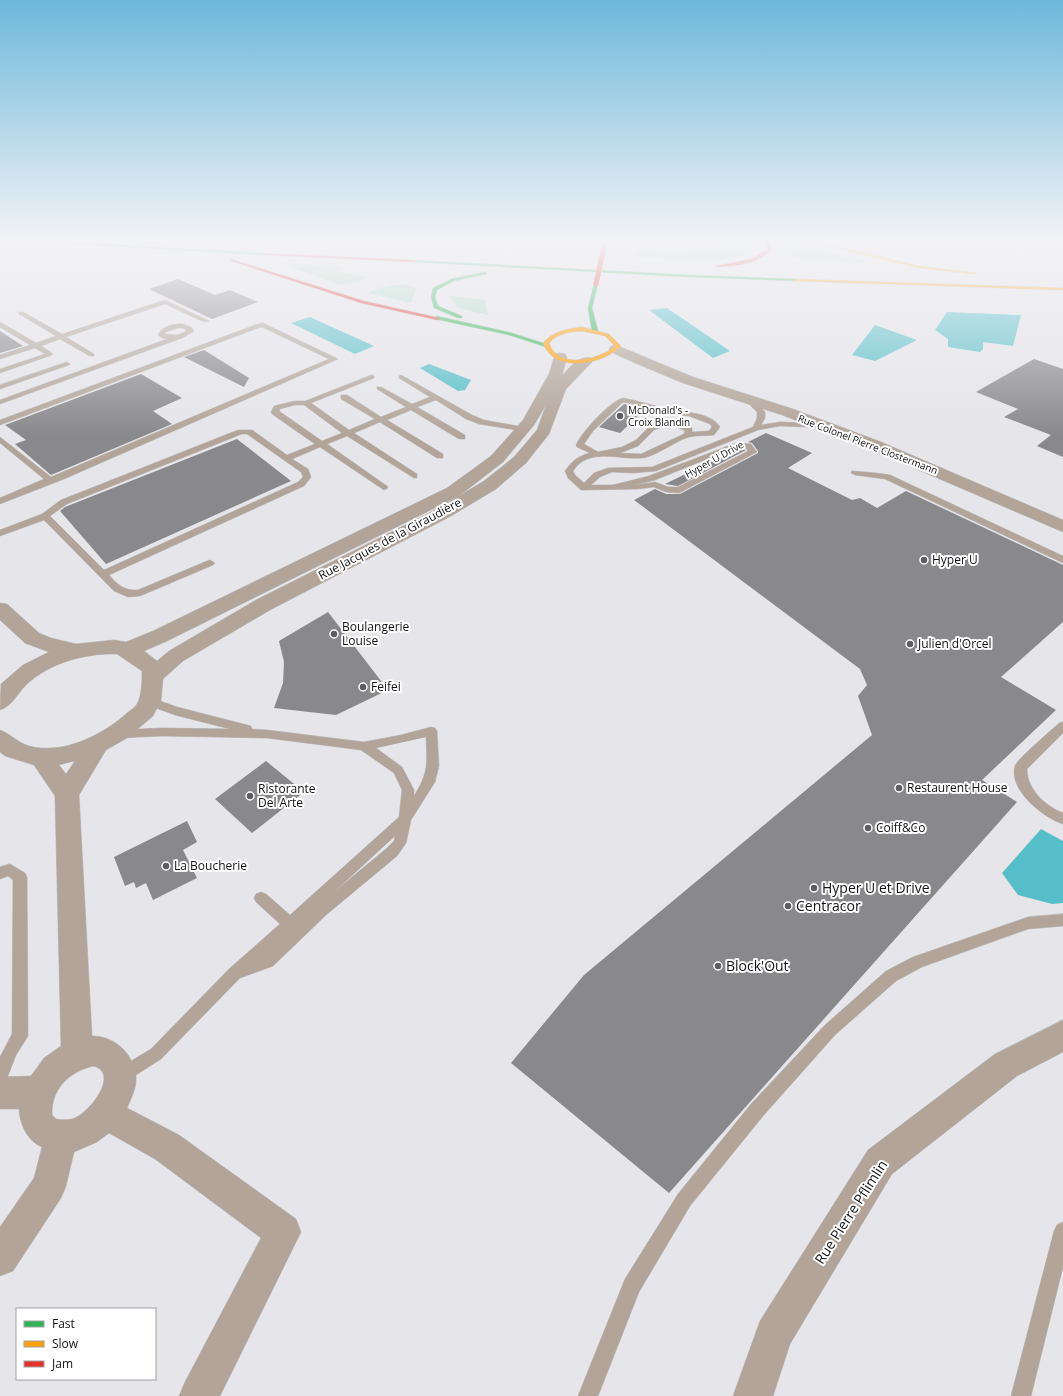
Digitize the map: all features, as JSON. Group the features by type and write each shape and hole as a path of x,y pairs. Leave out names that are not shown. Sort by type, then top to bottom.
{"main road":[{"path":"377,305 510,334 546,345"},
{"path":"435,305 436,307 450,314 496,326 534,332"},
{"path":"569,331 590,308"},
{"path":"590,308 596,332"},
{"path":"582,330 596,332 607,335 615,340 618,346 607,357 578,362 554,356 547,350 546,345 549,338 556,334 582,330"},
{"path":"545,333 556,334"}],"street":[{"name":"Rue Colonel Pierre Clostermann","path":"616,349 668,373 813,421 959,480 1063,527"},
{"name":"Rue Jacques de la Giraudière","path":"126,650 160,636 453,492 497,459 529,422 556,374 560,357"},
{"name":"Rue Colonel Pierre Clostermann","path":"594,360 668,373"},
{"name":"Rue Jacques de la Giraudière","path":"152,677 176,656 263,605 445,512 490,485 520,460 544,431 559,388 571,374 594,360"},
{"path":"2,614 32,638 46,644 76,651"},
{"path":"0,702 7,690 30,670 58,655 87,648 119,647 137,655 152,668 153,688 145,710 124,730 107,740 62,756 30,757 5,750"},
{"path":"67,794 107,740"},
{"path":"40,756 67,794 77,1055"},
{"name":"Rue Pierre Pflimlin","path":"753,1396 774,1335 880,1162 1006,1064 1063,1035"},
{"path":"93,1052 107,1054 117,1064 120,1078 117,1096 106,1114 92,1127 76,1135 61,1137 46,1133 38,1122 35,1108 39,1092 48,1076 61,1063 77,1055 93,1052"},
{"path":"0,1094 39,1092"},
{"path":"106,1114 167,1147 283,1232 199,1396"},
{"path":"0,1258 49,1186 61,1137"}],"lane":[{"path":"0,357 156,305"},
{"path":"172,305 206,321"},
{"path":"21,313 92,355"},
{"path":"0,324 80,373"},
{"path":"0,423 256,326 263,325 335,359 61,477 50,480 0,501"},
{"path":"0,402 180,337"},
{"path":"0,371 50,354"},
{"path":"0,387 67,364"},
{"path":"372,377 306,403 295,403 277,408 274,412 384,488"},
{"path":"401,377 469,417 482,422 523,429"},
{"path":"379,388 462,437"},
{"path":"344,397 440,456"},
{"path":"287,458 436,397"},
{"path":"749,399 761,412 761,418 756,428"},
{"path":"623,400 630,400 671,412 690,414 713,422 716,427 711,433 688,435 642,456 597,454 580,445 581,440 618,402 623,400"},
{"path":"306,403 348,433 414,476"},
{"path":"584,488 597,475 611,470 632,471 654,469 756,428 780,424 808,425 813,421"},
{"path":"615,487 584,488 571,476 569,471 572,465 584,458 628,448 639,442 646,433 657,425 675,424 685,426 689,430 688,435"},
{"path":"0,533 45,516 64,502 242,432 249,432 305,471 307,477 301,484 103,574"},
{"path":"0,439 50,480"},
{"name":"Hyper U Drive","path":"736,445 748,446 753,452 679,490 666,489 655,484 637,487 615,487 652,478 736,445"},
{"path":"855,473 876,474 887,477 1063,560"},
{"path":"45,516 117,588 128,594 140,593 210,563"},
{"path":"149,701 175,711 267,734"},
{"path":"1063,726 1021,767 1020,774 1026,789 1038,803 1063,819"},
{"path":"107,740 162,732 267,734 364,746 401,739 431,730 433,766 429,782 405,819 289,922 234,974 156,1054 120,1078"},
{"path":"234,974 268,961 321,911 392,852 400,843 405,819 408,790 398,770 364,746"},
{"path":"0,872 10,870 20,877 20,1036 11,1050 0,1075"},
{"path":"261,898 289,922"},
{"path":"588,1396 632,1286 684,1200 756,1110 830,1030 891,976 918,962 1028,923 1063,920"},
{"path":"1021,1396 1063,1231"}],"green space":[{"path":"455,305 486,305 488,315 462,309"}],"water":[{"path":"667,308 730,351 713,358 649,310"},
{"path":"947,312 1021,315 1013,346 983,342 983,349 980,352 948,347 948,339 935,330"},
{"path":"310,317 374,346 355,354 291,323"},
{"path":"875,325 917,340 875,361 852,355"},
{"path":"429,364 471,380 465,390 458,391 420,368"},
{"path":"1041,829 1063,841 1063,903 1052,904 1018,895 1002,873"}],"building":[{"path":"183,305 249,305 212,319"},
{"path":"0,331 23,346 0,353"},
{"path":"204,350 249,378 244,387 184,357"},
{"path":"1034,359 1063,369 1063,457 1037,446 1051,435 1004,417 1018,409 976,392"},
{"path":"141,374 182,398 153,411 172,424 51,475 15,444 26,440 5,425"},
{"path":"624,404 645,409 620,433 599,427"},
{"name":"Hyper U et Drive","path":"766,433 812,453 788,468 852,500 860,498 877,508 906,491 1063,565 1063,622 1001,677 1056,710 982,780 1017,802 669,1193 511,1063 584,975 872,735 858,696 867,685 860,669 634,500 655,489 666,494 680,494 758,453 752,443 748,442"},
{"path":"237,439 291,481 106,564 60,511 65,507"},
{"path":"737,449 746,450 678,486 665,484"},
{"path":"328,612 388,690 336,715 274,708 283,683 284,662 279,641"},
{"path":"266,761 304,792 252,833 215,799"},
{"path":"187,821 197,842 183,850 197,878 153,900 146,883 136,888 134,882 125,886 114,857"}],"traffic: fast":[{"path":"435,305 436,307 460,317"},
{"path":"591,305 595,331"},
{"path":"437,318 510,334 546,345"}],"traffic: slow":[{"path":"582,329 607,335 618,346 612,352 604,356 575,362 557,357 550,351 546,343 553,336 562,332 582,329"}],"traffic: jam":[{"path":"378,305 437,318"}],"place":[{"name":"McDonald's - Croix Blandin","path":"620,416"},
{"name":"Hyper U","path":"924,560"},
{"name":"Boulangerie Louise","path":"334,634"},
{"name":"Julien d'Orcel","path":"910,644"},
{"name":"Feifei","path":"363,687"},
{"name":"Restaurent House","path":"899,788"},
{"name":"Ristorante Del Arte","path":"250,796"},
{"name":"Coiff&Co","path":"868,828"},
{"name":"La Boucherie","path":"166,866"},
{"name":"Hyper U et Drive","path":"814,888"},
{"name":"Centracor","path":"788,906"},
{"name":"Block'Out","path":"718,966"}]}
